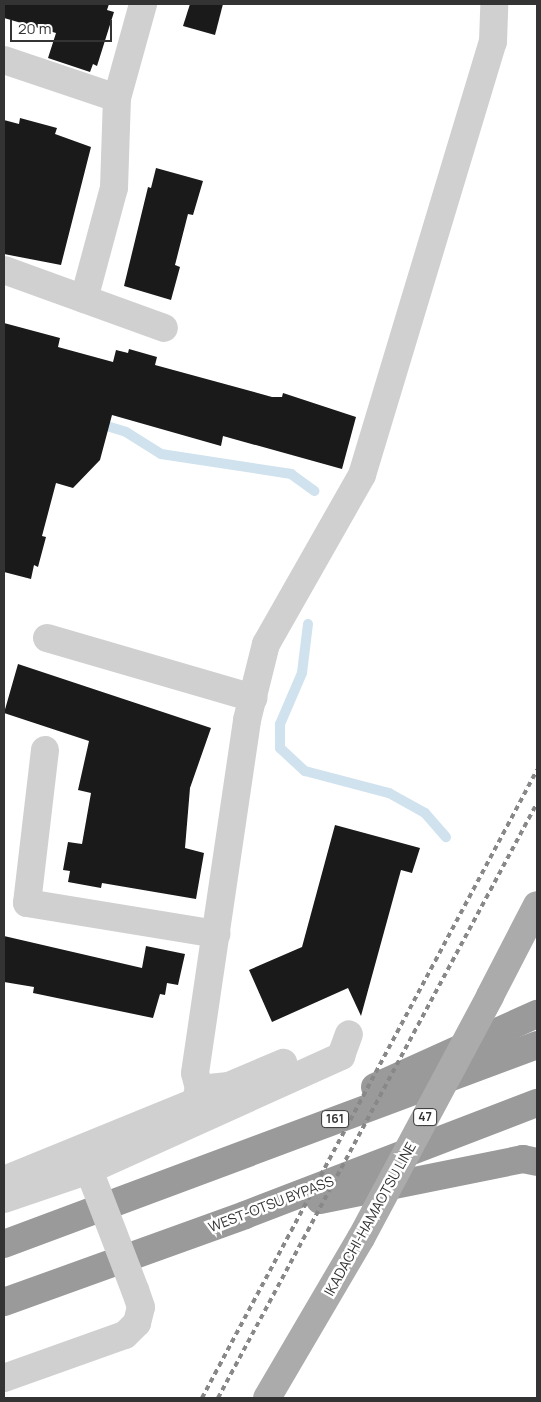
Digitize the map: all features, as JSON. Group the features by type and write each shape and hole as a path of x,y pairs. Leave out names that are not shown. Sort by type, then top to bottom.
{"highway":[{"path":"133,1194 537,1014"},
{"name":"161","path":"4,1244 133,1194 537,1045"},
{"name":"WEST-OTSU BYPASS","path":"4,1302 245,1215 537,1103"},
{"path":"245,1215 523,1159 537,1162"}],"main road":[{"name":"IKADACHI-HAMAOTSU LINE","path":"268,1398 361,1238 537,905"}],"street":[{"path":"84,299 114,188 117,98 143,4"},
{"path":"4,1180 195,1102 199,1090 195,1073 252,698 266,644 362,475 493,42 494,4"},
{"path":"4,60 117,98"},
{"path":"4,270 164,328"},
{"path":"47,638 252,698"},
{"path":"45,750 27,902 216,934"},
{"path":"4,1199 89,1170 341,1056 349,1034 229,1086 199,1090"},
{"path":"4,1378 125,1335 137,1323 141,1307 89,1170"}],"building":[{"path":"4,4 109,4 107,10 114,12 97,66 93,64 90,72 48,58 56,33 4,18"},
{"path":"190,4 223,4 215,35 183,26"},
{"path":"20,118 57,128 55,134 91,147 61,265 4,254 4,120 19,124"},
{"path":"156,168 203,181 193,215 188,214 175,265 180,267 171,300 124,286 148,187 151,188"},
{"path":"4,323 60,338 58,347 113,362 116,350 128,353 129,349 157,357 155,365 272,397 282,397 283,393 356,417 342,469 223,436 221,446 112,415 100,460 73,488 56,483 42,536 46,537 38,567 34,565 31,579 4,572"},
{"path":"18,664 211,728 190,788 185,848 204,853 196,899 102,883 101,888 68,882 70,871 63,870 68,842 82,844 91,793 78,790 89,741 4,713"},
{"path":"335,825 420,848 412,873 401,870 361,1016 348,988 272,1022 249,970 302,947"},
{"path":"4,936 142,968 146,946 185,954 178,985 167,983 165,995 160,994 153,1018 33,993 34,987 4,982"}],"waterway":[{"path":"97,423 126,432 161,454 291,474 314,491"},
{"path":"308,624 302,673 280,724 280,748 305,771 389,793 425,813 446,837"}],"railway":[{"path":"202,1398 537,770"},
{"path":"218,1398 537,803"}]}
